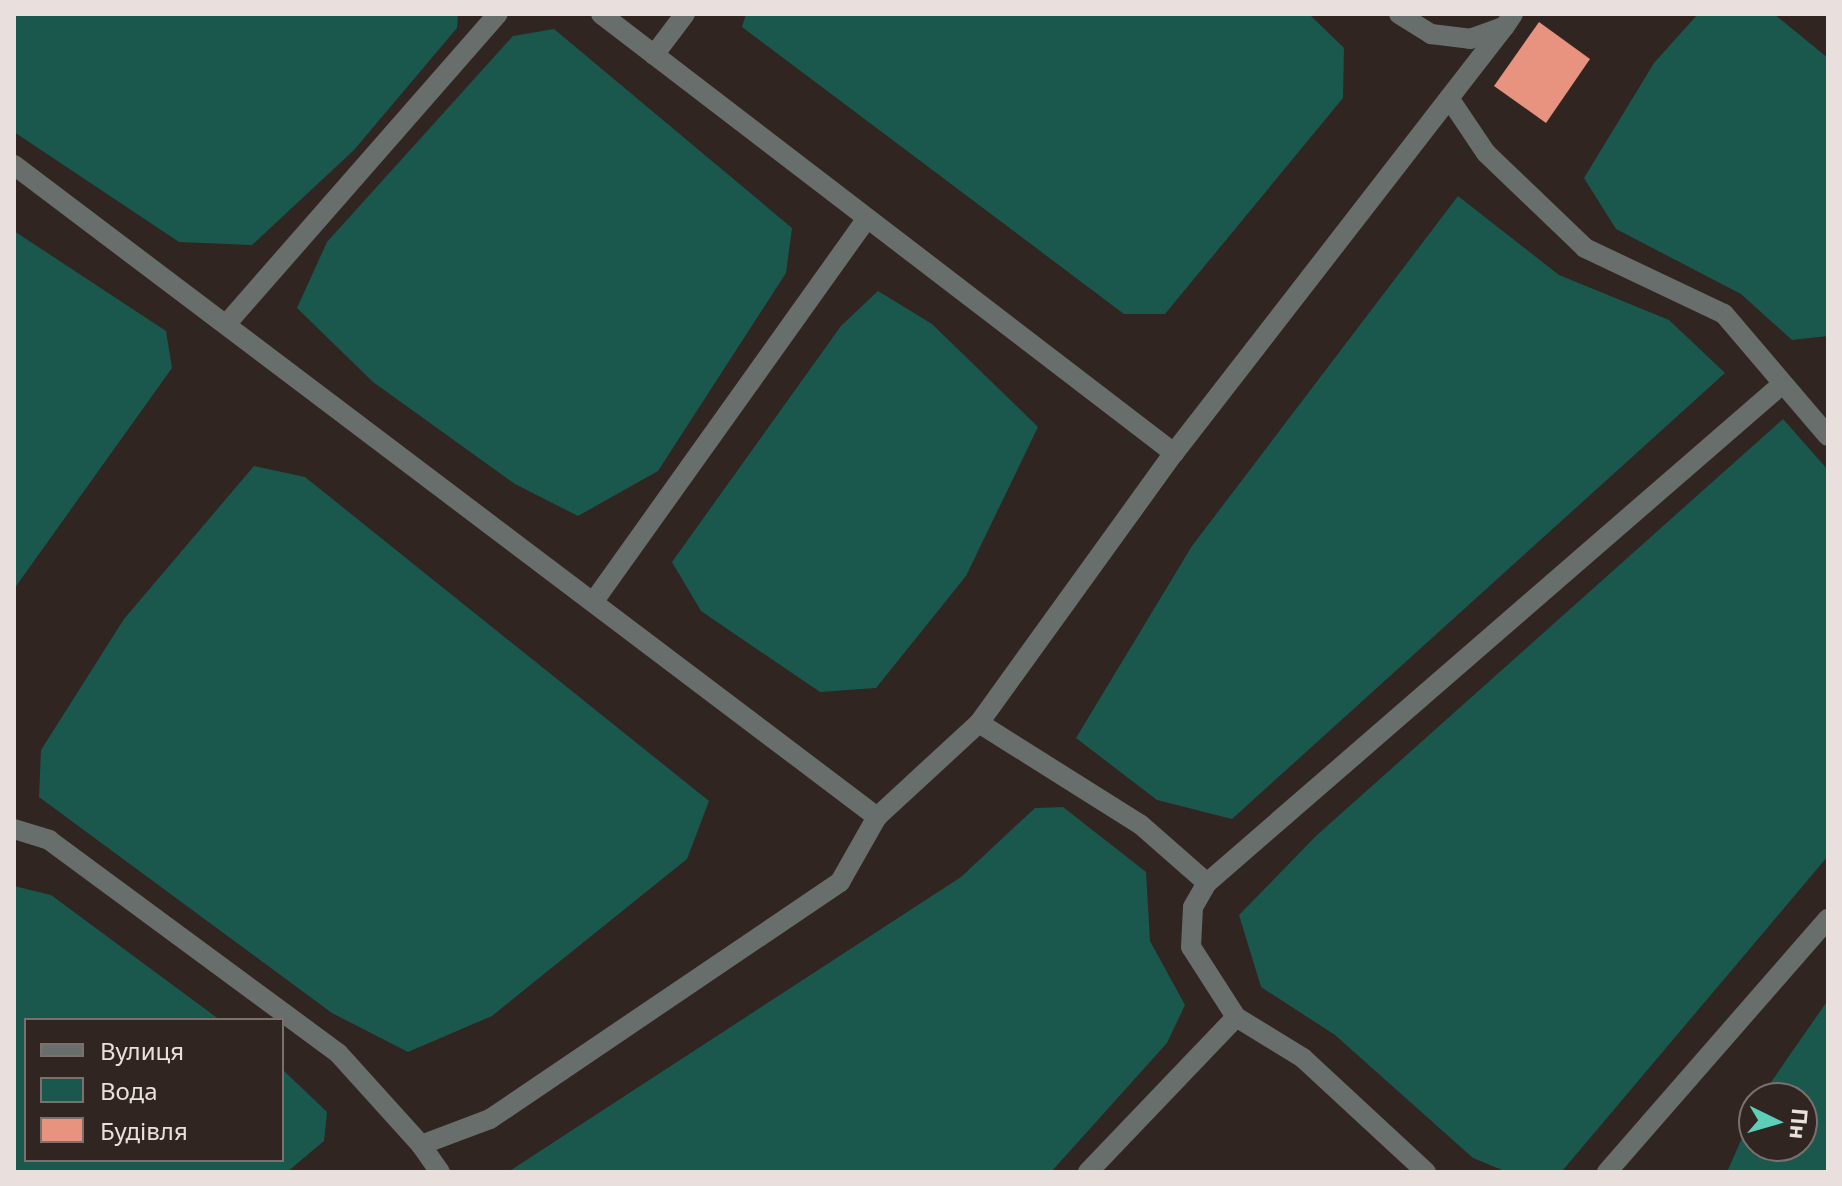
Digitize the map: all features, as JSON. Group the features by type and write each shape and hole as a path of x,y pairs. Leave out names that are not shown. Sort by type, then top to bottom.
{"lane":[{"path":"229,321 498,14"},
{"path":"601,14 1174,453"},
{"path":"654,55 685,14"},
{"path":"1399,14 1431,34 1470,39 1509,20"},
{"path":"421,1145 490,1119 840,882 877,817 979,723 1174,453 1509,20"},
{"path":"1449,98 1486,153 1585,248 1724,314 1781,385 1828,436"},
{"path":"14,165 229,321 877,817"},
{"path":"594,601 867,218"},
{"path":"1426,1172 1303,1058 1236,1017 1191,947 1193,907 1207,883 1781,385"},
{"path":"979,723 1141,825 1207,883"},
{"path":"14,829 49,840 338,1053 421,1145 440,1172"},
{"path":"1607,1172 1828,919"},
{"path":"1088,1172 1236,1017"}],"water":[{"path":"14,14 458,14 457,28 354,150 252,245 179,242 14,132"},
{"path":"746,14 1309,14 1344,48 1343,98 1165,314 1124,314 742,27"},
{"path":"1698,14 1774,14 1828,58 1828,336 1792,340 1741,294 1616,229 1584,178 1654,63"},
{"path":"554,29 792,228 786,273 658,471 578,516 515,484 373,382 297,308 327,242 513,36"},
{"path":"1458,196 1559,275 1669,320 1725,373 1232,819 1157,800 1076,738 1192,546"},
{"path":"14,231 166,331 172,368 14,589"},
{"path":"878,291 932,324 1038,427 966,576 876,688 820,692 701,611 672,562 841,326"},
{"path":"1783,419 1828,470 1828,856 1563,1170 1507,1172 1473,1158 1335,1035 1261,987 1239,915 1316,836"},
{"path":"254,466 305,477 709,801 687,859 492,1016 408,1052 332,1013 39,797 41,750 124,619"},
{"path":"1063,807 1146,872 1150,941 1185,1005 1167,1043 1051,1172 508,1172 961,877 1035,808"},
{"path":"14,886 51,895 217,1018 24,1018 24,1162 284,1162 284,1071 327,1112 324,1141 287,1172 14,1172"},
{"path":"1828,1000 1828,1172 1727,1172 1738,1147 1738,1162 1818,1162 1818,1082 1771,1082"}],"building":[{"path":"1539,22 1590,59 1546,123 1494,86"}]}
